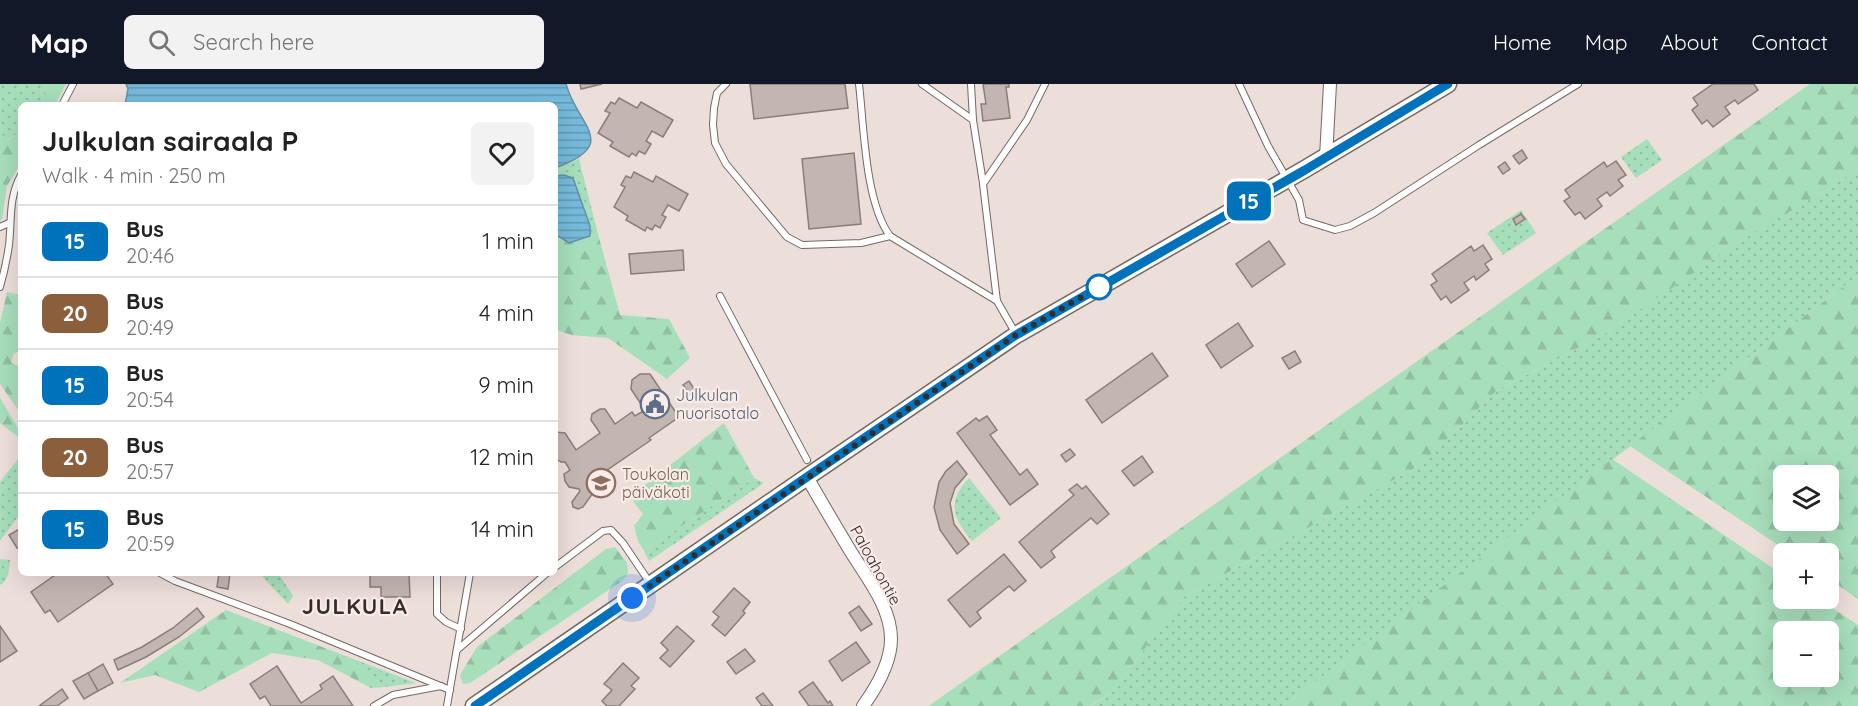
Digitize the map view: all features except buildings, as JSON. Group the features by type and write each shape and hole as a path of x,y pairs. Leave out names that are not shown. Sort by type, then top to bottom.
{"main road":[{"path":"474,706 651,584 807,469 1016,335 1326,157 1448,84"}],"street":[{"path":"1326,157 1330,84"},
{"name":"Paloahontie","path":"807,469 876,592 890,627 891,641 888,656 863,706"}],"lane":[{"path":"64,102 73,84"},
{"path":"726,84 717,93 714,108 715,143 726,164 787,237 802,245 861,243 891,236"},
{"path":"859,84 873,198 882,224 891,236 997,301"},
{"path":"922,84 973,120"},
{"path":"971,84 973,120 997,301 1016,335"},
{"path":"983,184 1027,120 1045,84"},
{"path":"1239,84 1268,147 1299,200 1303,220 1335,230 1350,226 1374,213 1578,84"},
{"path":"0,287 9,243 9,223 14,188 18,181"},
{"path":"0,227 9,223"},
{"path":"720,296 807,469"},
{"path":"558,565 603,531 611,530 623,543 651,584"},
{"path":"165,576 290,624 450,690"},
{"path":"436,576 437,614 446,622 461,629"},
{"path":"447,706 470,576"},
{"path":"457,650 543,576"},
{"path":"374,706 393,695 442,686"}],"green space":[{"path":"0,84 46,84 42,102 18,102 18,133 6,141 0,132"},
{"path":"46,84 66,84 57,102 42,102"},
{"path":"1810,84 1858,84 1858,168 1830,188 1751,234 1601,336 1496,391 1422,464 1184,597 1112,692 1091,706 930,705"},
{"path":"0,132 7,141 18,133 18,168 7,186 0,221"},
{"path":"1647,139 1662,160 1636,178 1621,157"},
{"path":"579,159 598,234 590,236 590,226 564,175 558,176 558,167"},
{"path":"1858,168 1858,276 1283,706 1092,706 1112,692 1184,597 1422,464 1496,391 1601,336 1751,233 1830,188"},
{"path":"1521,210 1536,233 1503,255 1487,233"},
{"path":"598,234 620,315 669,319 690,358 667,379 608,338 571,335 558,330 558,236 569,243"},
{"path":"1858,276 1858,599 1839,586 1839,543 1775,543 1630,446"},
{"path":"7,292 18,294 18,352 14,353 11,362 18,366 18,410 0,384 0,323"},
{"path":"0,398 18,428 18,437 0,423"},
{"path":"724,423 754,478 644,551 638,541 634,526 643,514 633,501 640,489"},
{"path":"18,459 18,517 0,541 0,482"},
{"path":"1612,459 1773,568 1773,609 1834,609 1858,625 1858,706 1283,706"},
{"path":"754,478 764,483 649,561 644,551"},
{"path":"969,478 1001,518 972,541 960,525 955,510 957,495"},
{"path":"615,547 627,563 628,573 622,581 470,683 463,684 460,675 477,647 606,549"},
{"path":"0,559 10,560 7,578 0,585"},
{"path":"262,576 280,576 293,596 288,604"},
{"path":"226,610 343,655 385,687 371,688 318,660 272,653 199,692 155,675 120,683"},
{"path":"343,655 416,683 385,687"}],"water":[{"path":"126,84 566,84 590,133 591,142 586,151 558,167 558,102 126,102 128,89"},
{"path":"558,176 573,178 590,226 590,236 569,243 558,236"}],"bus line":[{"name":"15","path":"475,706 1016,335 1305,170 1448,84"}],"place":[{"name":"Julkulan nuorisotalo","path":"655,404"},
{"name":"Toukolan päiväkoti","path":"601,483"}],"district":[{"name":"JULKULA","path":"355,606"}],"route":[{"path":"632,598 1016,335 1099,287"}]}
